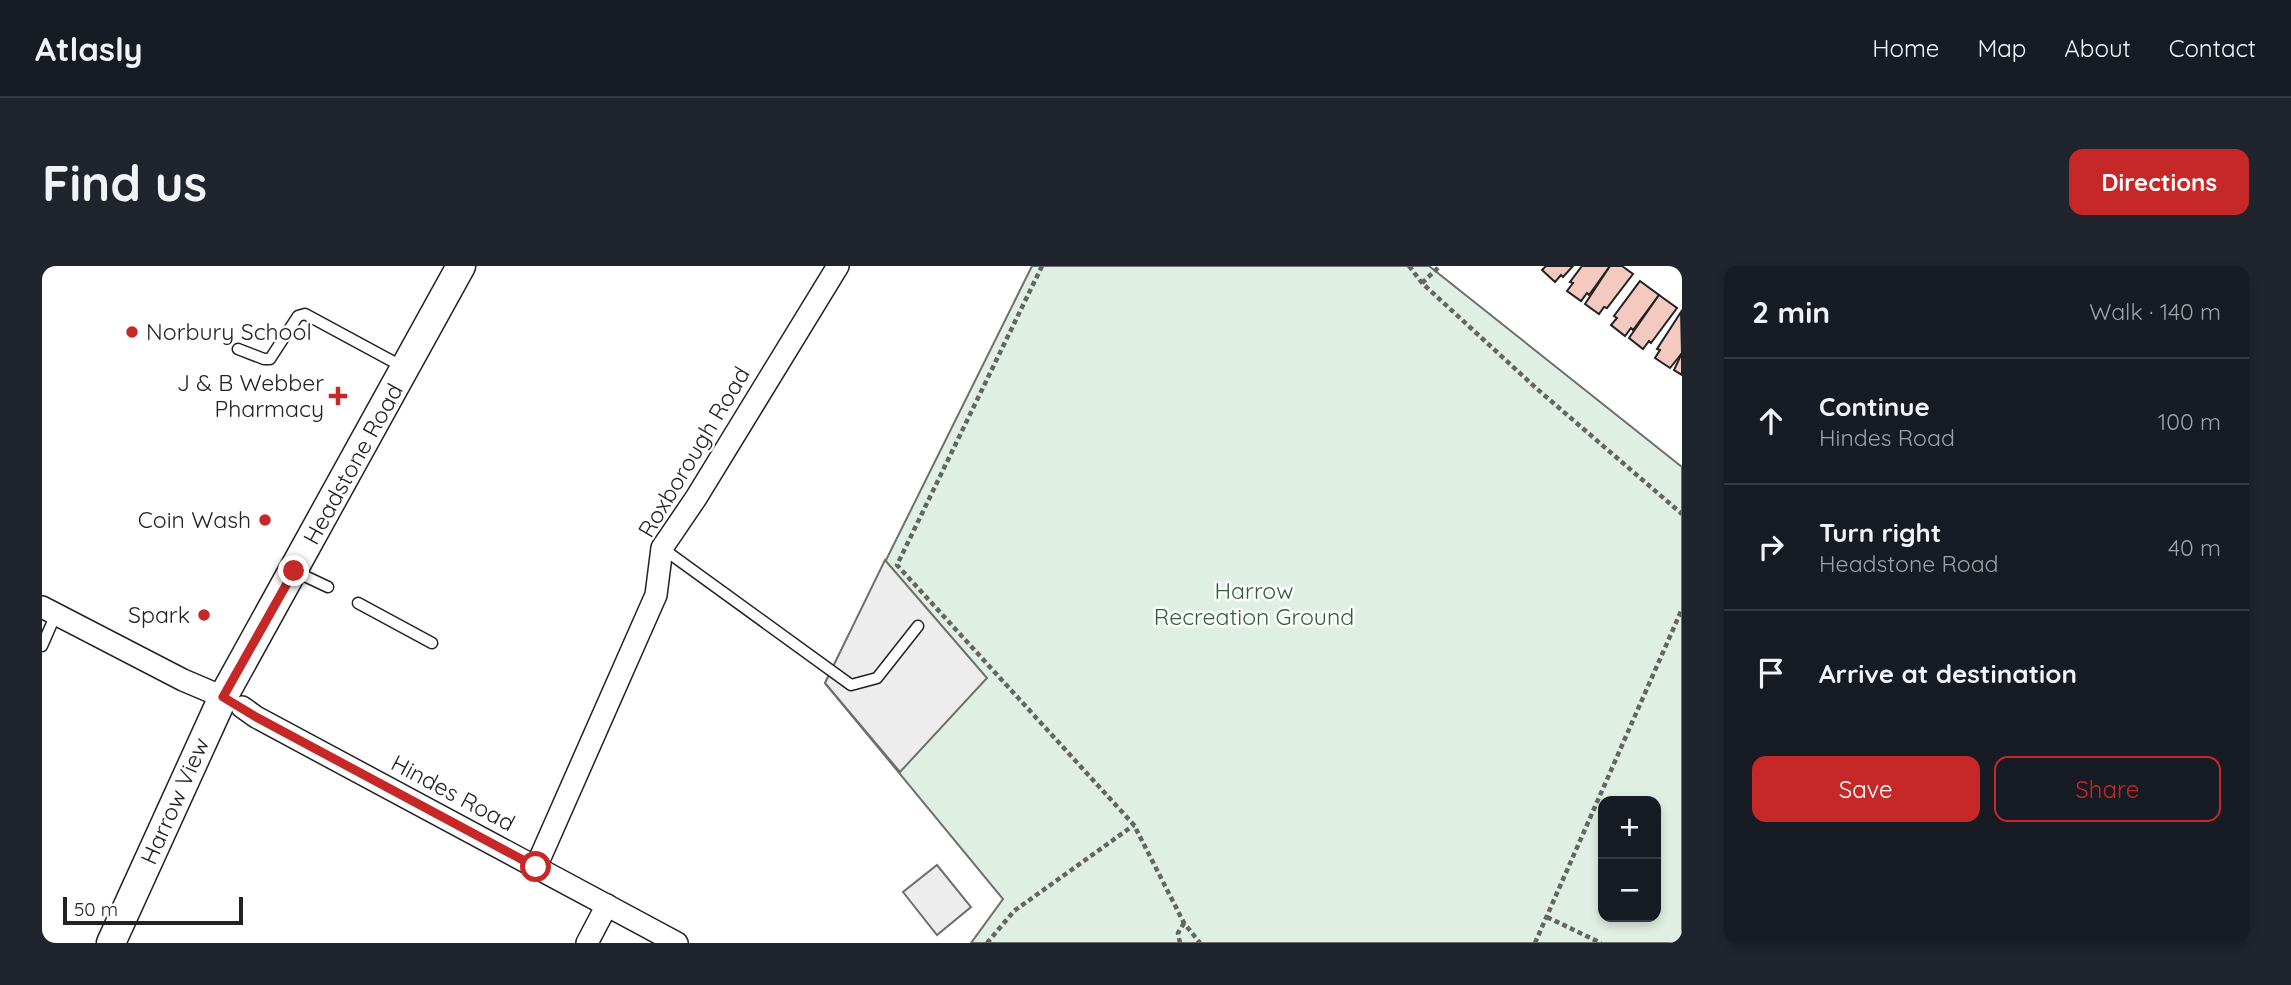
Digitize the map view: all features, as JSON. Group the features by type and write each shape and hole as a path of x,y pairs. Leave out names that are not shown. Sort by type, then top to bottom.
{"street":[{"name":"Headstone Road","path":"233,702 294,571 461,266"},
{"name":"Roxborough Road","path":"536,867 656,595 662,548 696,498 838,266"},
{"name":"Hindes Road","path":"49,611 183,680 233,702 256,717 677,943"},
{"name":"Harrow View","path":"110,943 233,702"},
{"path":"587,943 607,905"}],"lane":[{"path":"238,349 270,359 298,316 305,314 405,368"},
{"path":"662,548 851,685 877,678 918,626"},
{"path":"294,571 328,587"},
{"path":"358,603 432,643"},
{"path":"42,646 49,611"}],"path":[{"path":"1042,266 897,565 1135,825 1184,923 1200,943"},
{"path":"1409,266 1422,283 1536,388 1682,514"},
{"path":"1422,283 1440,266"},
{"path":"1535,943 1682,610"},
{"path":"987,943 1014,911 1135,825"},
{"path":"1547,917 1601,943"},
{"path":"1180,943 1178,933 1184,923"}],"green space":[{"name":"Harrow Recreation Ground","path":"1032,266 1429,266 1682,467 1682,943 971,943 1003,899 825,683"}],"shaded area":[{"path":"885,560 987,678 900,772 825,683"},
{"path":"937,865 971,907 937,935 903,892"}],"building":[{"path":"1546,266 1573,266 1555,282 1542,270"},
{"path":"1582,266 1610,266 1589,295 1587,293 1581,301 1567,291"},
{"path":"1610,266 1622,266 1633,274 1607,308 1604,307 1599,314 1585,304"},
{"path":"1640,281 1659,295 1633,330 1631,328 1625,336 1611,325 1617,318 1614,316"},
{"path":"1659,295 1677,308 1651,343 1649,341 1643,349 1629,338"},
{"path":"1681,312 1682,353 1670,368 1655,358 1660,350 1657,349"},
{"path":"1682,353 1682,375 1674,370"}],"place":[{"name":"Norbury School","path":"132,332"},
{"name":"J & B Webber Pharmacy","path":"338,396"},
{"name":"Coin Wash","path":"265,520"},
{"name":"Spark","path":"204,615"}],"route":[{"path":"294,571 223,697 536,867"}]}
